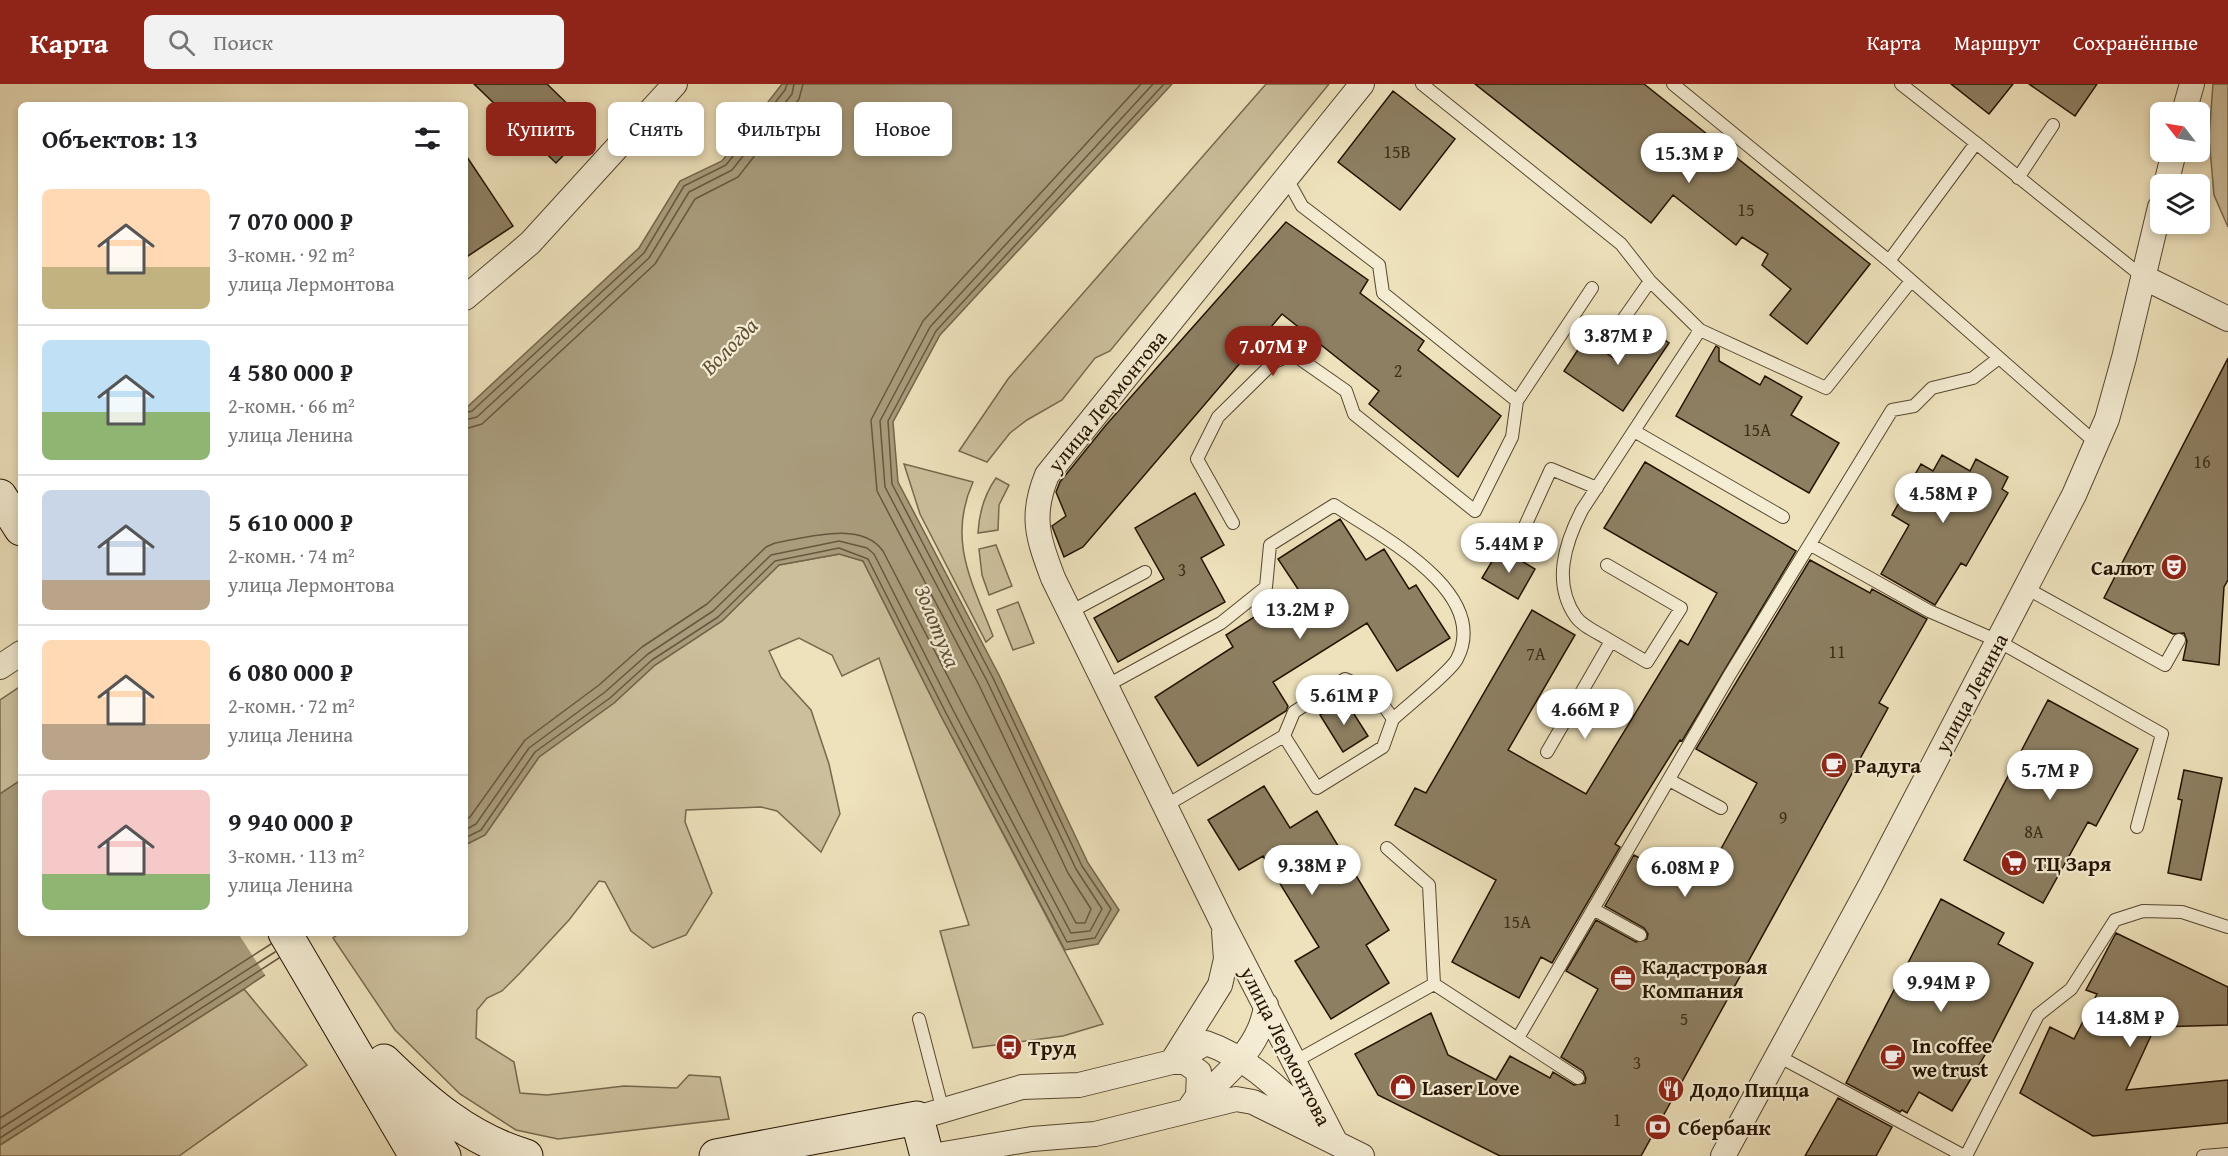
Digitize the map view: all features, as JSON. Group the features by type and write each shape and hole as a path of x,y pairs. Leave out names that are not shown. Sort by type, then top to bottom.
{"main road":[{"path":"0,496 18,524"},
{"path":"295,949 416,1156"},
{"path":"295,949 384,1061 444,1156"},
{"path":"338,1024 394,1156"},
{"path":"384,1061 443,1115 501,1149 526,1156"},
{"path":"716,1156 834,1146 930,1114 927,1156"}],"street":[{"path":"468,295 531,243 675,84"},
{"name":"улица Лермонтова","path":"1362,84 1047,475 1039,494 1037,530 1053,578 1223,924 1336,1143 1362,1156"},
{"path":"2187,102 2192,84"},
{"name":"улица Ленина","path":"1723,1156 2074,495 2107,419 2153,234"},
{"path":"2142,277 2228,319"},
{"path":"0,667 18,655"},
{"name":"улица Лермонтова","path":"1172,1062 1220,985 1226,959 1223,924"},
{"path":"1189,1110 1241,1059 1256,1040 1264,1024 1266,1005"},
{"path":"1172,1062 1206,1043 1226,1050 1241,1059 1336,1143"},
{"path":"930,1114 1022,1088 1079,1085 1172,1062 1185,1062 1199,1072 1198,1096 1189,1110"},
{"path":"932,1156 1032,1139 1095,1134 1236,1098 1253,1102 1336,1143"}],"lane":[{"path":"1422,84 1622,244 1650,281 1700,330 1827,388 1911,280"},
{"path":"1672,84 1889,261 2096,443"},
{"path":"1901,84 2142,277"},
{"path":"2018,178 2054,125"},
{"path":"1889,261 1976,143"},
{"path":"1284,182 1292,188 1302,206 1379,265 1383,293 1517,401"},
{"path":"1613,334 1650,281"},
{"path":"1233,524 1197,459 1218,417 1274,362 1293,354 1346,391 1354,414 1475,511 1512,437 1517,401 1592,288"},
{"path":"1607,565 1681,608 1647,662 1576,619 1564,593 1562,566 1569,535 1700,330"},
{"path":"1518,1038 1729,676 1892,410 1914,406 1932,388 1973,378 2000,358"},
{"path":"1634,430 1783,517"},
{"path":"1520,537 1551,469 1597,488"},
{"path":"1106,686 1221,623 1266,586 1270,545 1334,505 1420,563 1459,609 1465,634 1456,661 1393,719 1383,747 1317,788 1284,736"},
{"path":"1811,545 1929,611 1998,641 2162,734 2137,827"},
{"path":"1070,612 1145,572"},
{"path":"2026,588 2165,664 2179,640"},
{"path":"1547,752 1611,641"},
{"path":"1166,806 1284,736 1294,712 1345,679 1374,692 1393,719"},
{"path":"1669,780 1721,808"},
{"path":"1387,848 1429,885 1434,984"},
{"path":"1593,909 1640,935"},
{"path":"1778,1056 1965,1156 2038,1015 2071,989 2115,920 2143,911 2182,912 2228,927"},
{"path":"1434,984 1578,1078"},
{"path":"1294,1062 1434,984"},
{"path":"919,1019 930,1114"},
{"path":"2203,1156 2228,1154"}],"shaded area":[{"path":"1266,84 1329,84 1110,351 1095,358 1062,400 1027,420 1010,433 987,462 959,451 1008,379"},
{"path":"2213,84 2228,84 2228,227 2214,195 2210,124"},
{"path":"904,464 973,482 962,523 962,542 971,579 993,636 986,642 920,514"},
{"path":"996,478 1009,485 999,505 998,530 978,533 983,504"},
{"path":"996,545 1012,586 989,595 982,575 979,549"},
{"path":"840,554 863,561 941,716 1103,1024 1063,1036 973,1048 940,931 969,925 879,658 842,676 832,655 799,638 769,651 781,677 811,710 829,764 840,814 821,852 777,811 761,807 686,810 685,822 712,893 686,935 653,948 631,931 605,882 599,881 569,920 520,973 502,991 487,998 477,1010 476,1038 514,1062 520,1093 547,1095 624,1086 677,1088 689,1075 720,1077 729,1119 558,1139 516,1130 460,1094 395,1030 333,938 336,936 468,936 468,844 485,835 539,757 614,703 655,665 722,621 779,565"},
{"path":"1018,602 1034,643 1013,650 997,610"},
{"path":"18,688 18,782 0,794 0,700"},
{"path":"244,989 307,1065 179,1156 0,1156 0,1145"}],"water":[{"path":"782,84 1172,84 940,335 893,422 898,482 999,675 1088,863 1119,910 1098,944 1065,950 941,716 863,561 839,554 779,565 722,621 655,665 614,703 539,757 485,835 468,844 468,406 639,248 680,181 722,161 726,156 842,156 842,102 768,102"},
{"path":"18,782 18,936 323,936 0,1145 0,794"}],"pier":[{"path":"240,936 326,936 267,978"}],"building":[{"path":"474,84 547,84 565,102 493,102"},
{"path":"1475,84 1644,84 1870,264 1807,344 1770,315 1791,289 1762,265 1768,254 1742,237 1736,245 1673,195 1651,223"},
{"path":"1951,84 2013,84 1989,114"},
{"path":"2029,84 2097,84 2075,116"},
{"path":"1393,91 1455,139 1400,210 1338,162"},
{"path":"549,156 563,156 556,163"},
{"path":"468,158 513,226 468,256"},
{"path":"1286,222 1368,280 1360,293 1424,341 1418,350 1501,416 1458,477 1369,404 1379,391 1282,314 1083,547 1064,557 1052,526 1066,516 1056,492 1060,482 1106,425"},
{"path":"1640,323 1669,343 1623,411 1564,371 1585,339 1615,359"},
{"path":"1716,346 1719,348 1719,361 1760,385 1765,376 1802,397 1791,415 1839,443 1809,493 1676,416"},
{"name":"Салют","path":"2228,358 2228,580 2224,587 2219,665 2183,660 2187,641 2184,633 2173,634 2104,598"},
{"path":"1942,455 1970,471 1976,459 2008,477 2002,489 2008,493 1966,566 1961,563 1935,605 1881,574 1909,525 1892,515 1921,464 1933,471"},
{"path":"1645,462 1796,551 1682,741 1680,740 1615,844 1620,847 1552,963 1541,957 1519,998 1452,962 1496,880 1395,825 1415,788 1426,793 1532,610 1575,635 1508,750 1586,794 1680,640 1688,645 1717,593 1604,528"},
{"path":"1195,493 1224,545 1201,558 1225,602 1118,662 1094,618 1164,579 1135,528"},
{"path":"1340,519 1366,560 1384,549 1409,589 1416,585 1450,638 1397,671 1367,623 1273,682 1288,706 1286,711 1198,766 1155,697 1233,647 1226,635 1298,589 1278,559"},
{"path":"1500,548 1535,569 1518,599 1482,578"},
{"path":"1810,560 1870,593 1872,589 1927,619 1879,703 1888,708 1641,1156 1500,1156 1378,1095 1355,1054 1431,1013 1448,1055 1496,1080 1510,1056 1550,1078 1553,1072 1574,1085 1585,1083 1586,1078 1583,1071 1561,1057 1598,989 1566,971 1596,920 1636,942 1647,939 1648,934 1644,928 1605,906 1634,855 1668,873 1681,851 1711,867 1757,783 1696,749"},
{"path":"1345,700 1368,736 1343,752 1320,715"},
{"path":"2048,700 2138,749 2096,826 2088,822 2043,903 1964,860"},
{"path":"2184,770 2222,778 2201,880 2168,873 2182,800 2178,799"},
{"path":"1264,786 1290,828 1317,811 1389,930 1366,945 1389,983 1331,1019 1295,961 1319,947 1263,856 1239,870 1208,820"},
{"path":"1941,899 2004,933 1998,944 2033,963 1992,1043 1952,1111 1919,1092 1907,1113 1902,1110 1900,1112 1846,1083"},
{"path":"2116,933 2228,987 2228,1025 2155,1027 2126,1090 2228,1080 2228,1123 2093,1136 2020,1093 2050,1027 2074,1039 2097,994 2086,990"},
{"path":"1838,1098 1892,1127 1876,1156 1805,1156"}],"place":[{"name":"Салют","path":"2174,567"},
{"name":"Радуга","path":"1834,765"},
{"name":"ТЦ Заря","path":"2014,863"},
{"name":"Кадастровая Компания","path":"1623,978"},
{"name":"Труд","path":"1009,1047"},
{"name":"In coffee we trust","path":"1893,1057"},
{"name":"Laser Love","path":"1403,1087"},
{"name":"Додо Пицца","path":"1671,1089"},
{"name":"Сбербанк","path":"1658,1127"}],"water label":[{"name":"Вологда","path":"729,346"},
{"name":"Золотуха","path":"938,626"}]}
